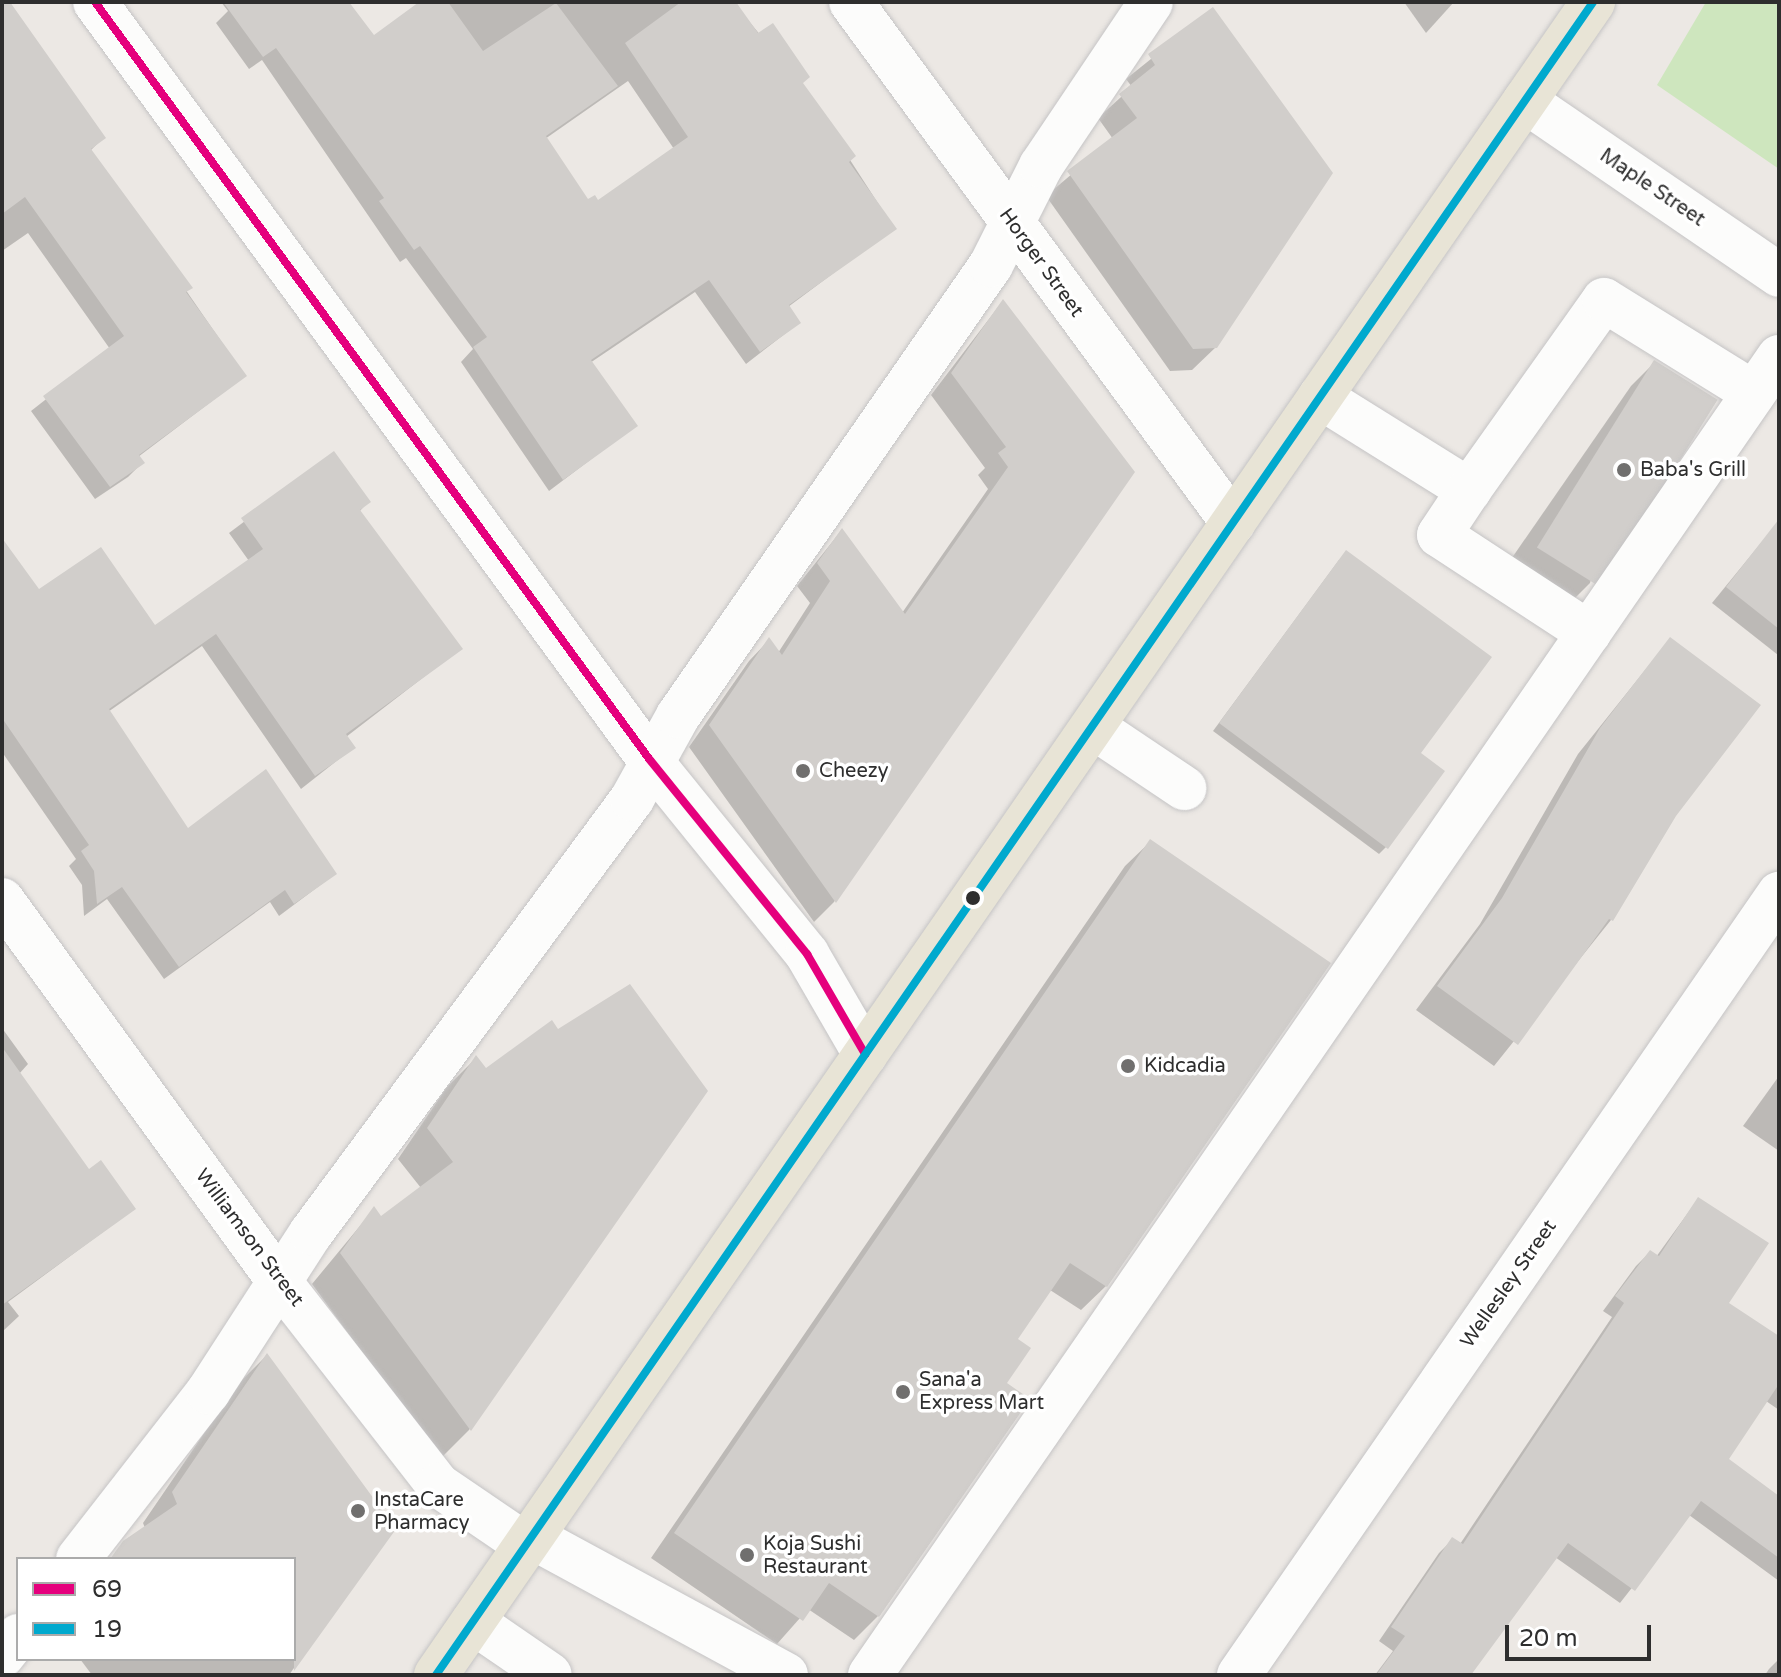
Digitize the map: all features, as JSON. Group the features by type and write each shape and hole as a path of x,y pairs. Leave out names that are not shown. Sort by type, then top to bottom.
{"main road":[{"path":"436,1675 1593,2"}],"street":[{"path":"95,2 650,760 807,954 865,1054"},
{"name":"Horger Street","path":"851,2 1233,523"},
{"path":"80,1557 208,1392 311,1233 632,799 650,760 991,265 1041,166 1151,2"},
{"name":"Maple Street","path":"1525,101 1779,275"},
{"path":"1589,633 1439,535 1469,490 1604,300 1754,393"},
{"path":"870,1675 1779,357"},
{"path":"1320,397 1469,490"},
{"path":"1093,727 1184,788"},
{"name":"Wellesley Street","path":"1239,1675 1779,894"},
{"name":"Williamson Street","path":"2,900 280,1282 438,1485 529,1541 786,1675"},
{"path":"473,1622 550,1675"},
{"path":"2,1656 16,1638"}],"green space":[{"path":"1706,2 1779,2 1779,169 1657,85"}],"building":[{"path":"2,2 10,2 106,138 91,149 193,288 186,292 247,376 139,455 145,463 110,487 43,396 124,336 25,197 2,214"},
{"path":"223,2 349,2 374,35 419,2 448,2 483,51 556,3 618,86 546,136 588,199 595,195 598,200 688,137 625,43 681,2 736,2 758,33 773,23 810,77 803,83 856,156 849,162 897,229 789,305 801,323 760,352 709,280 591,360 638,426 563,480 473,347 487,337 420,246 414,250 379,201 384,198 276,48 263,57"},
{"path":"1213,7 1333,173 1217,348 1193,349 1067,171 1137,118 1119,94 1155,65 1148,54"},
{"path":"1003,299 1135,472 836,903 709,725 769,637 782,655 830,581 817,563 842,528 905,614 1008,467 998,453 1006,447 951,373"},
{"name":"Baba's Grill","path":"1654,360 1718,400 1600,587 1537,547"},
{"path":"334,451 371,502 360,510 463,649 346,734 356,748 315,776 216,634 109,709 188,828 266,769 337,874 294,904 285,890 179,967 122,887 97,904 94,871 81,851 89,845 2,718 2,538 39,589 101,547 155,625 263,549 241,518"},
{"path":"1779,519 1779,629 1726,587"},
{"path":"1346,550 1492,657 1421,753 1445,771 1388,849 1219,723"},
{"path":"1670,637 1761,705 1676,816 1613,921 1609,919 1518,1045 1437,986 1502,898 1600,728"},
{"path":"1150,839 1331,963 1107,1287 1070,1263 1018,1339 1031,1348 1007,1383 1030,1399 879,1617 829,1583 803,1621 674,1533"},
{"path":"630,984 708,1091 471,1431 340,1253 374,1206 381,1216 453,1162 427,1128 476,1055 486,1068 552,1020 558,1029"},
{"path":"2,1047 89,1169 101,1160 136,1209 2,1305"},
{"path":"1698,1197 1769,1243 1729,1303 1779,1336 1779,1384 1729,1459 1779,1496 1779,1558 1701,1501 1635,1591 1568,1543 1471,1675 1376,1675 1405,1636 1391,1627 1452,1537 1463,1544 1624,1303 1615,1296 1650,1250 1659,1256"},
{"path":"267,1353 396,1529 294,1671 296,1557 111,1557 123,1541 177,1504 172,1492"}],"transit line":[{"name":"69","path":"95,2 650,760 807,954 865,1054"},
{"name":"19","path":"436,1675 1593,2"}],"place":[{"name":"Baba's Grill","path":"1624,470"},
{"name":"Cheezy","path":"803,771"},
{"name":"Kidcadia","path":"1128,1066"},
{"name":"Sana'a Express Mart","path":"903,1392"},
{"name":"InstaCare Pharmacy","path":"358,1511"},
{"name":"Koja Sushi Restaurant","path":"747,1555"}]}
